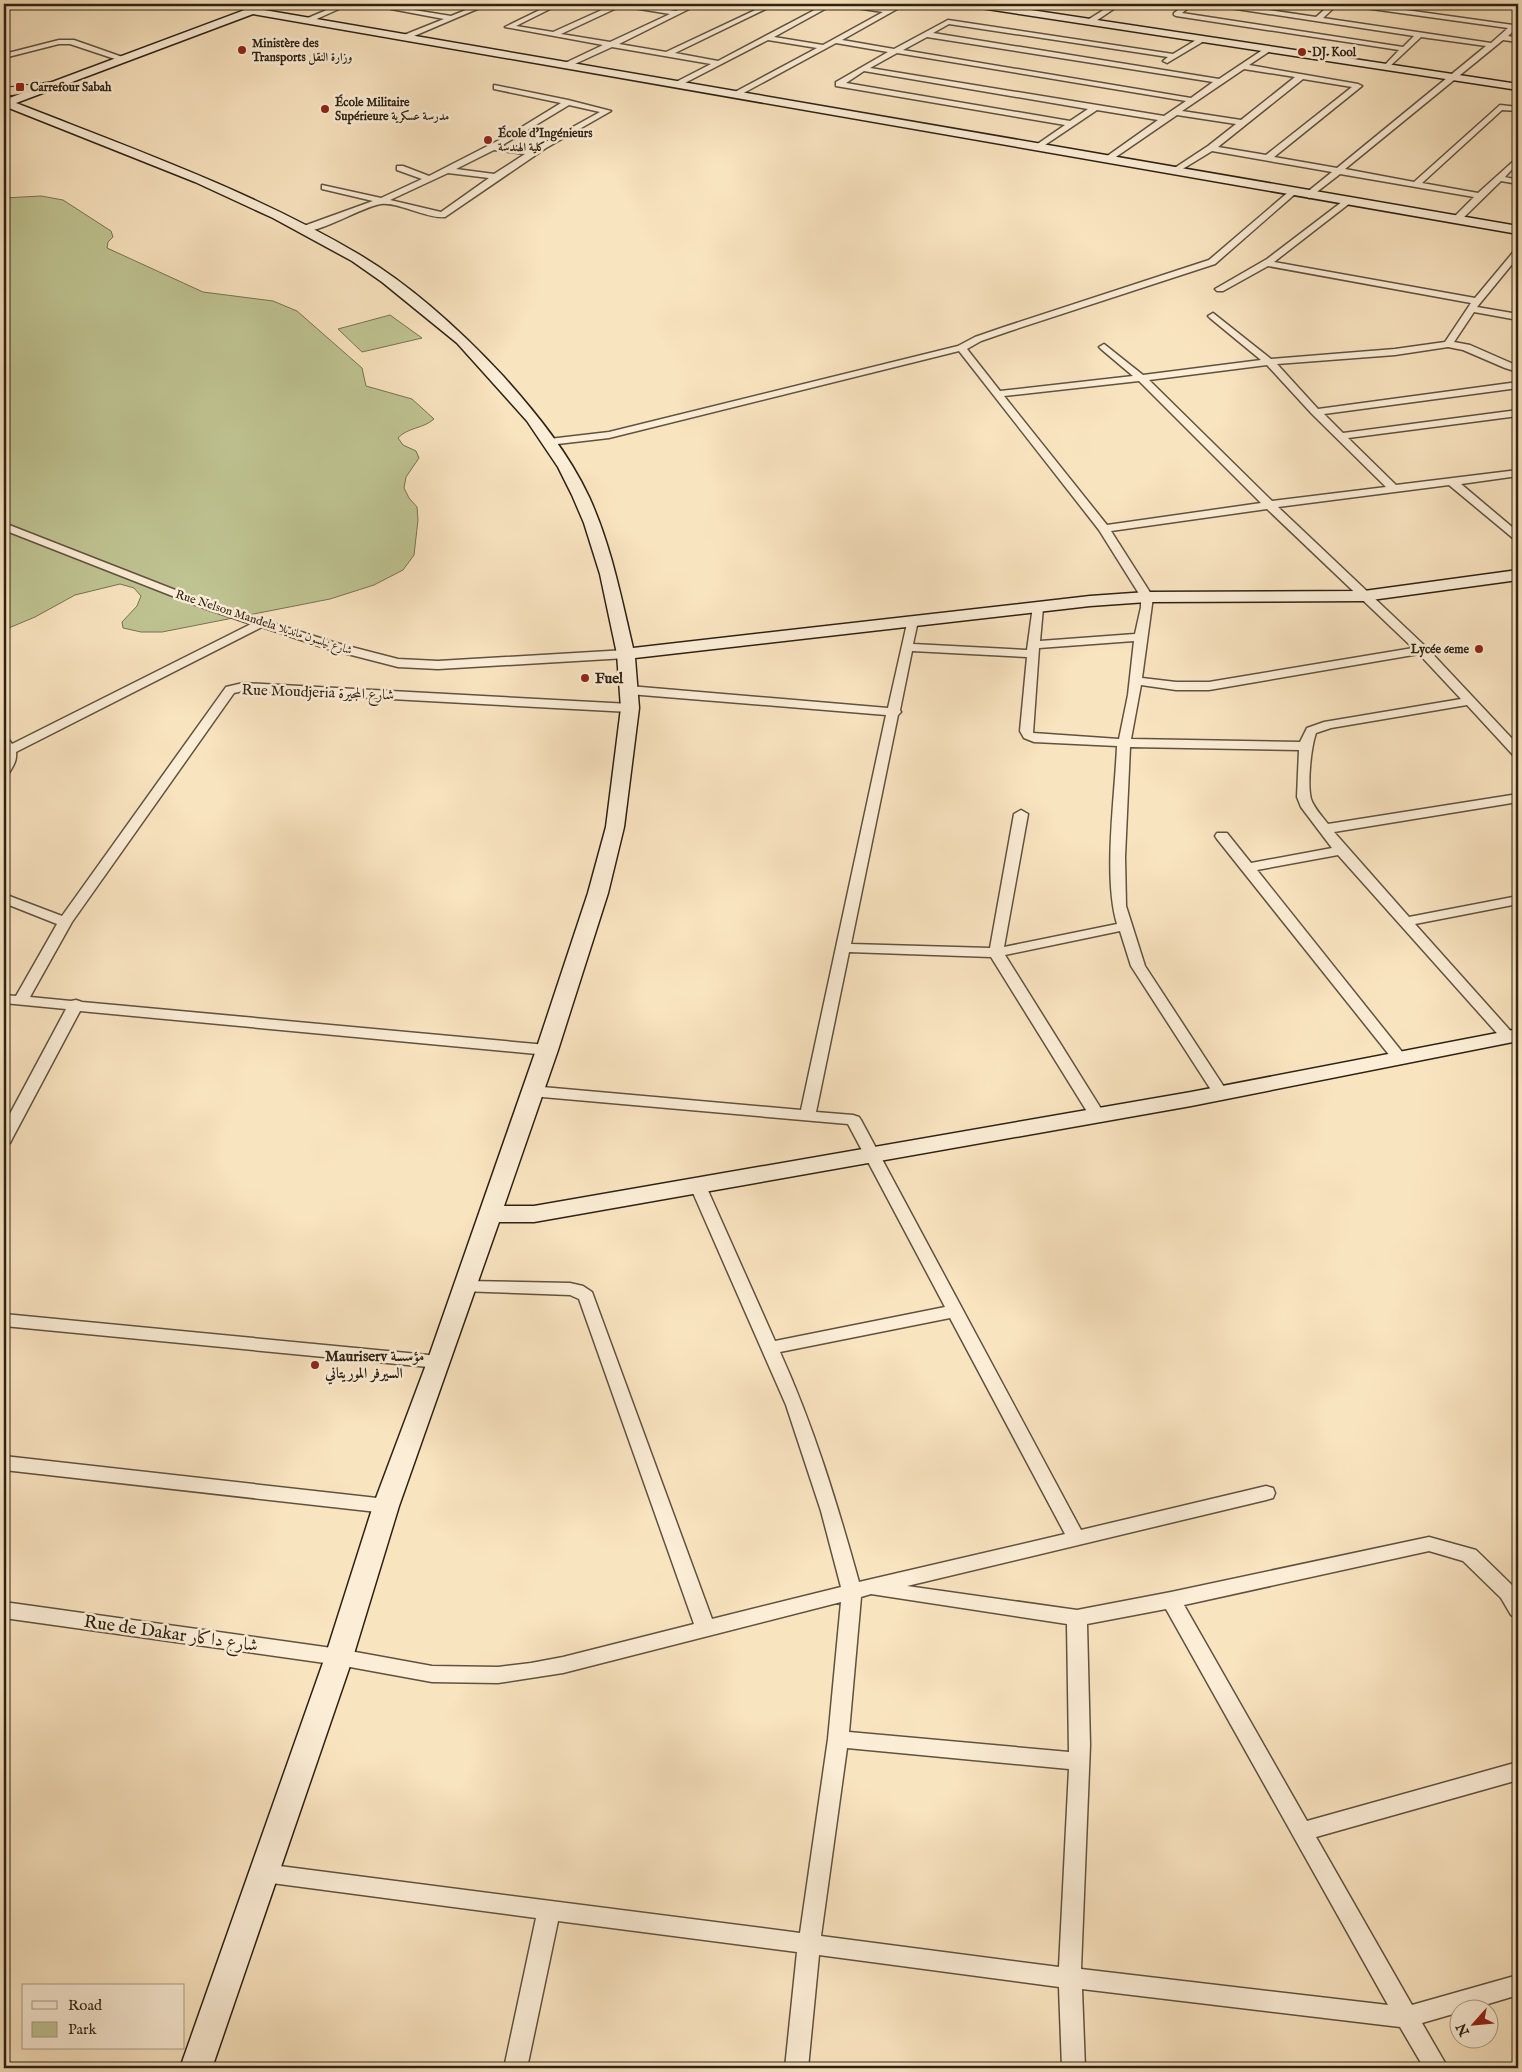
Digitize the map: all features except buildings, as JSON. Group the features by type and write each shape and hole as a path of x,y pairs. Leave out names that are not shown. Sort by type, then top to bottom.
{"highway":[{"path":"4,103 51,86"}],"street":[{"path":"235,4 253,10 566,66 1518,230"},
{"path":"54,121 39,113 33,106 35,100 51,86 271,4"},
{"path":"307,20 347,4"},
{"path":"407,4 395,9 451,18"},
{"path":"407,37 486,4"},
{"path":"557,4 508,27 718,63"},
{"path":"553,35 621,4 677,13"},
{"path":"566,66 693,4"},
{"path":"668,54 773,4"},
{"path":"677,85 831,4"},
{"path":"842,4 891,11"},
{"path":"736,95 904,4"},
{"path":"974,4 1518,87"},
{"path":"1090,22 1118,4"},
{"path":"1190,4 1176,14 1404,49"},
{"path":"1217,4 1492,45"},
{"path":"1317,19 1335,4"},
{"path":"1350,4 1515,28"},
{"path":"1356,11 1363,6"},
{"path":"1341,22 1348,17"},
{"path":"1071,124 839,84 948,22 1175,56"},
{"path":"953,38 976,25"},
{"path":"1309,195 1454,77 1500,37 1515,28"},
{"path":"924,34 1219,81"},
{"path":"1387,67 1420,34"},
{"path":"1500,37 1518,40"},
{"path":"767,38 824,47"},
{"path":"1153,71 1201,39"},
{"path":"835,41 1192,100"},
{"path":"4,56 59,42 71,42 124,59"},
{"path":"1107,159 1267,49"},
{"path":"1130,67 1152,52"},
{"path":"1000,80 1044,53"},
{"path":"1030,84 1072,58"},
{"path":"1242,66 1353,85 1358,88 1268,158"},
{"path":"863,69 989,86 1165,119"},
{"path":"866,89 892,74"},
{"path":"1176,171 1211,148 1302,76"},
{"path":"325,187 442,215 533,153 607,111 498,86"},
{"path":"304,229 334,220 446,170 492,147 568,102"},
{"path":"4,103 199,179 254,204 304,229 387,279 438,320 496,377 533,418 566,467 592,523 608,574 626,654 629,699 615,827 598,894 547,1050 465,1287 386,1506 339,1657 196,2068"},
{"path":"1039,148 1096,107"},
{"path":"1416,184 1500,107 1518,110"},
{"path":"1174,112 1243,123"},
{"path":"492,147 533,153"},
{"path":"1211,148 1480,196"},
{"path":"1457,219 1518,159"},
{"path":"400,168 429,178"},
{"path":"446,170 496,177"},
{"path":"1498,178 1518,182"},
{"path":"549,442 617,433 961,348 1007,328 1212,262 1292,192"},
{"path":"1220,290 1267,264 1306,236 1347,201"},
{"path":"1448,344 1474,305 1518,252"},
{"path":"1267,264 1474,305 1518,317"},
{"path":"1213,316 1269,362 1316,412 1394,489"},
{"path":"997,394 1269,362 1395,352 1448,344 1460,344 1475,349 1504,365 1518,369"},
{"path":"1104,347 1141,378 1269,505 1422,650 1518,752"},
{"path":"961,348 1104,529 1147,597 1147,607 1140,637 1135,681 1124,742 1118,857 1119,906 1138,966 1220,1093"},
{"path":"1504,365 1518,378"},
{"path":"1316,412 1518,385"},
{"path":"1341,436 1518,413"},
{"path":"1104,529 1269,505 1518,473"},
{"path":"1451,481 1518,537"},
{"name":"Rue Nelson Mandela شارع نيلسون مانديلا","path":"4,526 202,604 332,646 398,663 422,665 626,654"},
{"path":"626,654 912,621 1147,597 1364,596 1518,575"},
{"path":"1037,608 1026,730 1028,736 1034,738 1124,742 1305,746"},
{"path":"808,1115 895,712 912,621"},
{"path":"4,770 10,763 7,746 261,623"},
{"path":"907,647 1034,650 1140,637"},
{"path":"1135,681 1176,686 1209,686 1422,650"},
{"name":"Rue Moudjeria شارع المجيرة","path":"21,999 65,922 230,690 242,686 629,699 895,712"},
{"path":"1468,701 1328,725 1311,731 1305,746 1304,798 1308,808 1341,850 1405,922 1513,1036"},
{"path":"1325,829 1518,798"},
{"path":"1021,814 996,953 1097,1115"},
{"path":"1222,836 1399,1058"},
{"path":"1247,868 1341,850"},
{"path":"4,898 65,922"},
{"path":"1405,922 1518,900"},
{"path":"844,948 996,953 1126,926"},
{"path":"4,998 547,1050"},
{"path":"4,1138 76,1004"},
{"path":"490,1214 534,1214 698,1186 1220,1093 1513,1036"},
{"path":"532,1091 853,1120 1076,1537"},
{"path":"698,1186 795,1406 830,1511 861,1590 809,1944 796,2068"},
{"path":"465,1287 570,1289 577,1290 586,1296 706,1629"},
{"path":"770,1348 956,1311"},
{"path":"4,1320 439,1362"},
{"path":"4,1463 386,1506"},
{"name":"Rue de Dakar شارع داكار","path":"4,1610 339,1657 432,1674 498,1675 563,1665 1076,1537 1266,1493"},
{"path":"861,1590 1078,1618 1171,1600 1429,1544 1469,1555 1508,1593 1518,1610"},
{"path":"1171,1600 1436,2068"},
{"path":"1073,2068 1070,1978 1079,1761 1078,1618"},
{"path":"838,1739 1079,1761"},
{"path":"1302,1832 1518,1771"},
{"path":"264,1873 1070,1978 1406,2017 1518,1985"},
{"path":"515,2068 549,1910"}],"green space":[{"path":"41,196 63,200 111,231 113,237 108,242 107,248 203,292 273,301 297,311 362,368 366,386 412,399 434,419 425,425 402,434 398,438 403,445 416,451 419,458 406,477 404,488 409,498 417,507 418,520 414,555 403,570 374,585 330,599 162,632 141,632 123,628 122,622 137,606 141,596 134,588 120,584 75,595 35,617 4,630 4,198"},
{"path":"390,315 422,338 362,352 338,329"}],"place":[{"name":"Ministère des Transports وزارة النقل","path":"242,50"},
{"name":"DJ. Kool","path":"1302,52"},
{"name":"Carrefour Sabah","path":"20,87"},
{"name":"École Militaire Supérieure مدرسة عسكرية","path":"325,109"},
{"name":"École d'Ingénieurs كلية الهندسة","path":"488,140"},
{"name":"Lycée 6eme","path":"1479,649"},
{"name":"Fuel","path":"585,678"},
{"name":"Mauriserv مؤسسة السيرفر الموريتاني","path":"315,1365"}]}
